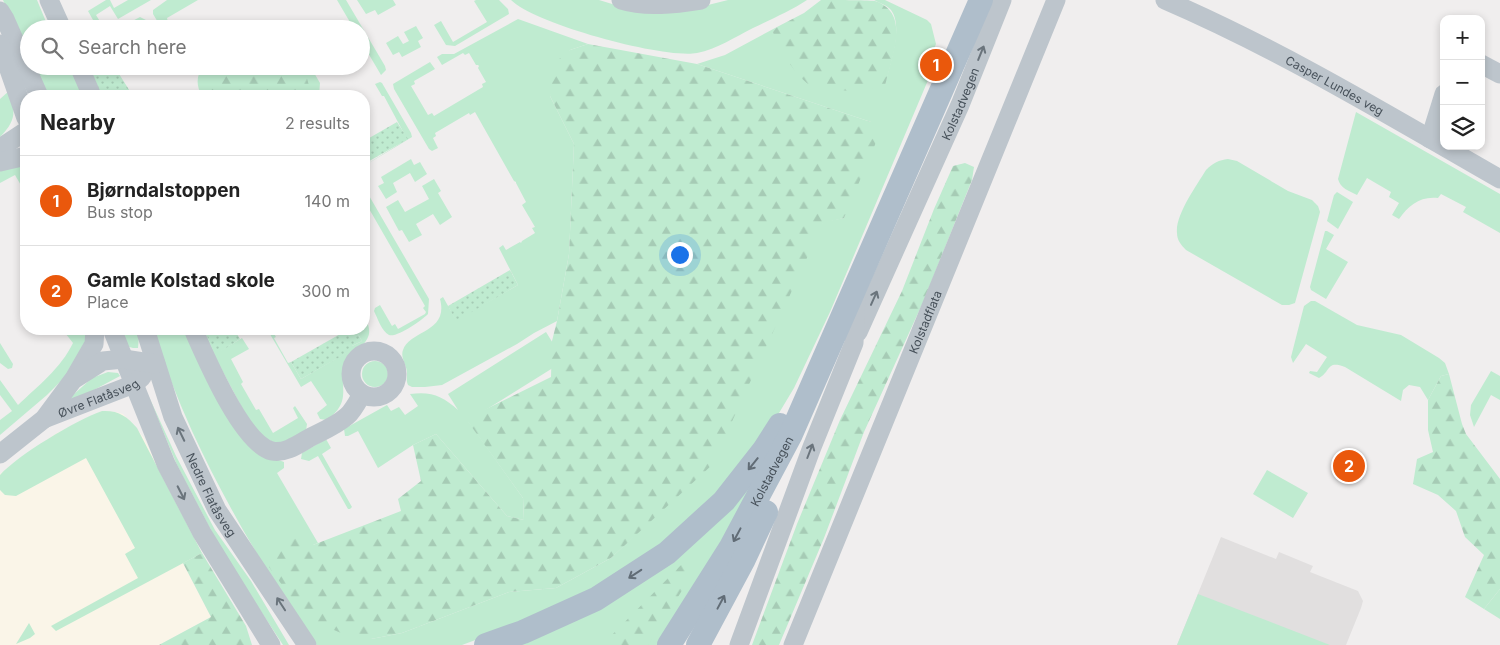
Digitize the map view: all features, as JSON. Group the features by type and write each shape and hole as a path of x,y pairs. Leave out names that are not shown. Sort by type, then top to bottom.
{"main road":[{"name":"Kolstadvegen","path":"669,645 731,547 791,434 981,0"},
{"name":"Kolstadvegen","path":"698,645 744,559 800,438 833,359 856,286"},
{"path":"486,645 523,632 596,599 667,553 724,501 764,450 786,416 828,330 856,286"}],"street":[{"path":"49,0 58,20"},
{"path":"621,0 652,4 679,4 701,0"},
{"name":"Kolstadvegen","path":"739,645 812,447 854,343 960,105 1002,0"},
{"name":"Kolstadflata","path":"793,645 1056,0"},
{"name":"Casper Lundes veg","path":"1165,0 1201,15 1264,47 1500,179"},
{"path":"0,11 6,19 9,52 20,94"},
{"path":"9,52 20,68"},
{"path":"1485,66 1500,74"},
{"path":"25,75 35,90"},
{"path":"83,75 89,90"},
{"path":"1430,139 1441,105"},
{"path":"0,148 20,135"},
{"path":"0,162 20,157"},
{"path":"854,343 856,286"},
{"path":"73,380 94,344 95,335"},
{"path":"114,335 166,464 202,534 271,645"},
{"name":"Nedre Flatåsveg","path":"147,335 172,417 217,510 307,645"},
{"path":"196,335 236,416 255,440 272,451 286,450 330,427 348,415 362,394"},
{"name":"Øvre Flatåsveg","path":"0,454 44,419 73,380 103,361 124,359 156,364"},
{"name":"Øvre Flatåsveg","path":"44,419 134,384 156,364"}],"shaded area":[{"path":"102,411 123,414 144,438 168,489 202,553 183,563 211,617 159,645 0,645 0,474 57,433"},
{"path":"1221,537 1276,559 1279,552 1313,566 1310,572 1358,591 1363,601 1346,645 1177,645"}],"green space":[{"path":"3,0 37,0 45,20 20,20 20,39"},
{"path":"106,0 110,0 114,8 128,0 151,0 118,19 110,6 96,15 99,20 93,20 88,11"},
{"path":"167,0 198,0 167,18 168,20 157,20 153,10"},
{"path":"337,0 346,0 358,20 349,20"},
{"path":"357,0 393,0 396,5 378,15 375,10 366,14"},
{"path":"499,0 508,9 509,14 455,46 446,45 434,25 441,21 453,42 487,22 474,1"},
{"path":"511,0 599,0 622,7 704,6 728,0 807,0 719,46 697,53 680,53 657,51 600,38 571,29 524,9"},
{"path":"821,0 875,1 886,7 893,16 896,26 896,38 885,86 854,92 809,85 799,76 777,47 773,32 777,27 804,13"},
{"path":"874,0 885,0 927,20 931,24 936,44 928,63 934,66 830,312 794,388 764,438 693,522 610,581 505,629 462,645 317,645 313,642 233,513 186,419 153,335 188,335 249,446 254,451 284,462 284,468 277,473 318,543 313,545 371,639 402,633 509,592 556,588 611,558 653,518 823,222 844,218 871,122 697,64 725,55 777,27 773,33 885,85 894,47 896,26 895,17 885,5"},
{"path":"140,17 146,20 134,20"},
{"path":"518,19 588,44 570,50 550,96 574,144 569,254 557,321 442,385 412,387 407,382 407,370 402,356 403,350 413,338 434,325 439,318 441,310 440,299 443,297 456,320 518,285 499,248 503,245 506,250 521,243 535,233 532,228 535,227 522,205 526,202 516,182 475,112 470,115 469,113 435,133 436,136 433,138 438,148 432,151 429,149 394,89 393,84 430,62 435,69 414,81 415,84 411,86 428,115 432,113 434,116 483,87 482,84 486,82 478,68 479,66 476,65 469,53 465,55 463,53 442,65 437,57 442,54 454,54"},
{"path":"416,26 423,38 418,41 421,47 402,57 399,52 393,55 386,43 398,36 403,44 409,41 404,32"},
{"path":"370,41 385,66 386,70 381,75 370,56"},
{"path":"588,44 697,64 871,122 877,140 844,218 823,223 712,465 611,558 556,588 509,592 402,633 371,639 348,636 306,618 269,567 270,551 294,537 313,545 401,511 398,499 421,481 413,445 436,434 507,516 524,520 523,498 466,419 551,377 552,341 569,254 574,144 550,96 552,65 570,50"},
{"path":"38,75 75,75 81,90 44,90"},
{"path":"93,75 120,75 129,90 99,90"},
{"path":"199,75 315,75 320,83 319,90 200,90"},
{"path":"209,75 306,75 310,90 207,90 205,82"},
{"path":"382,83 412,137 370,162 407,139 384,96 382,96 375,84"},
{"path":"9,91 13,105 13,116 9,126 0,137 0,99"},
{"path":"1356,112 1500,194 1500,233 1463,212 1466,207 1441,194 1438,198 1420,200 1399,219 1392,215 1399,203 1389,197 1391,192 1367,178 1357,195 1343,187 1338,179"},
{"path":"397,122 408,139 370,161 370,138"},
{"path":"411,159 414,165 420,162 427,174 415,182 410,173 393,183 397,192 386,199 378,186 384,183 381,177"},
{"path":"1228,159 1237,161 1288,191 1312,200 1318,206 1320,212 1295,303 1282,305 1186,250 1179,240 1177,226 1179,218 1192,192 1206,170 1216,162"},
{"path":"965,163 974,167 972,180 924,300 864,432 824,538 779,645 752,645 797,524 840,420 902,291 953,166"},
{"path":"20,166 20,184 15,175 0,183 0,170"},
{"path":"434,179 441,191 438,193 452,217 440,225 433,214 416,224 422,235 409,242 402,230 399,231 386,207 398,200 405,212 429,199 422,186"},
{"path":"1337,192 1353,202 1338,229 1327,221 1334,195"},
{"path":"370,197 429,299 428,314 409,328 398,334 389,335 382,328 374,311 380,305 392,326 395,324 398,329 425,314 426,312 423,308 425,306 370,210"},
{"path":"1325,231 1334,235 1326,249 1348,262 1326,299 1311,290 1310,287"},
{"path":"510,270 518,285 456,321 448,306"},
{"path":"1311,301 1315,301 1357,325 1401,335 1439,358 1445,363 1449,374 1441,376 1428,400 1420,387 1409,385 1403,390 1401,401 1339,365 1332,366 1319,378 1309,373 1310,371 1317,372 1327,357 1306,344 1293,363 1291,357 1304,306"},
{"path":"546,332 564,361 468,421 523,498 524,520 507,516 436,434 413,445 378,468 358,431 345,436 344,429 387,405 391,411 399,407 405,415 418,406 410,394 424,393 442,398 458,410 448,394"},
{"path":"67,335 90,335 72,370 47,395 0,435 0,420 12,411 0,395 0,380 18,405 62,361 73,343"},
{"path":"121,335 139,335 138,348 126,346"},
{"path":"203,335 207,335 215,354 242,338 249,349 231,359 243,382 241,384 256,410 259,409 273,433 298,418 293,408 295,406 307,424 306,431 292,440 281,443 270,440 255,432"},
{"path":"207,335 238,335 240,339 215,355"},
{"path":"271,335 275,335 276,337 274,338 288,363 291,362 301,379 351,350 352,346 362,341 358,335 369,335 346,364 343,379 343,399 335,413 327,420 320,419 317,413 327,405 311,381 301,387"},
{"path":"338,335 358,335 362,341 352,346 352,350 301,379 291,362"},
{"path":"0,343 13,364 12,368 8,369 0,363"},
{"path":"375,361 384,365 388,374 384,383 375,387 366,383 362,374 366,365"},
{"path":"1491,371 1500,376 1500,400 1491,395 1474,427 1470,415 1471,405"},
{"path":"108,372 118,373 120,376 64,406 63,404 92,378"},
{"path":"1449,374 1466,434 1500,479 1500,589 1484,609 1465,597 1484,555 1465,537 1456,511 1438,495 1413,484 1417,459 1433,452 1428,430 1428,400 1441,376"},
{"path":"145,388 176,456 215,530 251,581 289,645 283,645 224,555 177,465"},
{"path":"102,411 122,415 137,428 202,553 56,631 51,626 138,578 125,554 135,548 86,458 16,496 5,495 0,490 0,475 20,458 48,439"},
{"path":"326,439 331,448 322,454 352,507 350,509 348,509 318,456 309,461 301,459 302,453"},
{"path":"769,457 662,645 514,645 618,597"},
{"path":"1267,470 1308,493 1293,518 1253,494"},
{"path":"202,553 246,626 252,645 159,645 211,617 183,563"},
{"path":"687,559 697,560 696,568 648,645 602,645"},
{"path":"1500,589 1500,619 1484,609"},
{"path":"1198,594 1330,645 1177,645"},
{"path":"29,623 35,634 16,644"}],"place":[{"name":"Bjørndalstoppen","path":"936,65"},
{"name":"Gamle Kolstad skole","path":"1349,466"}]}
